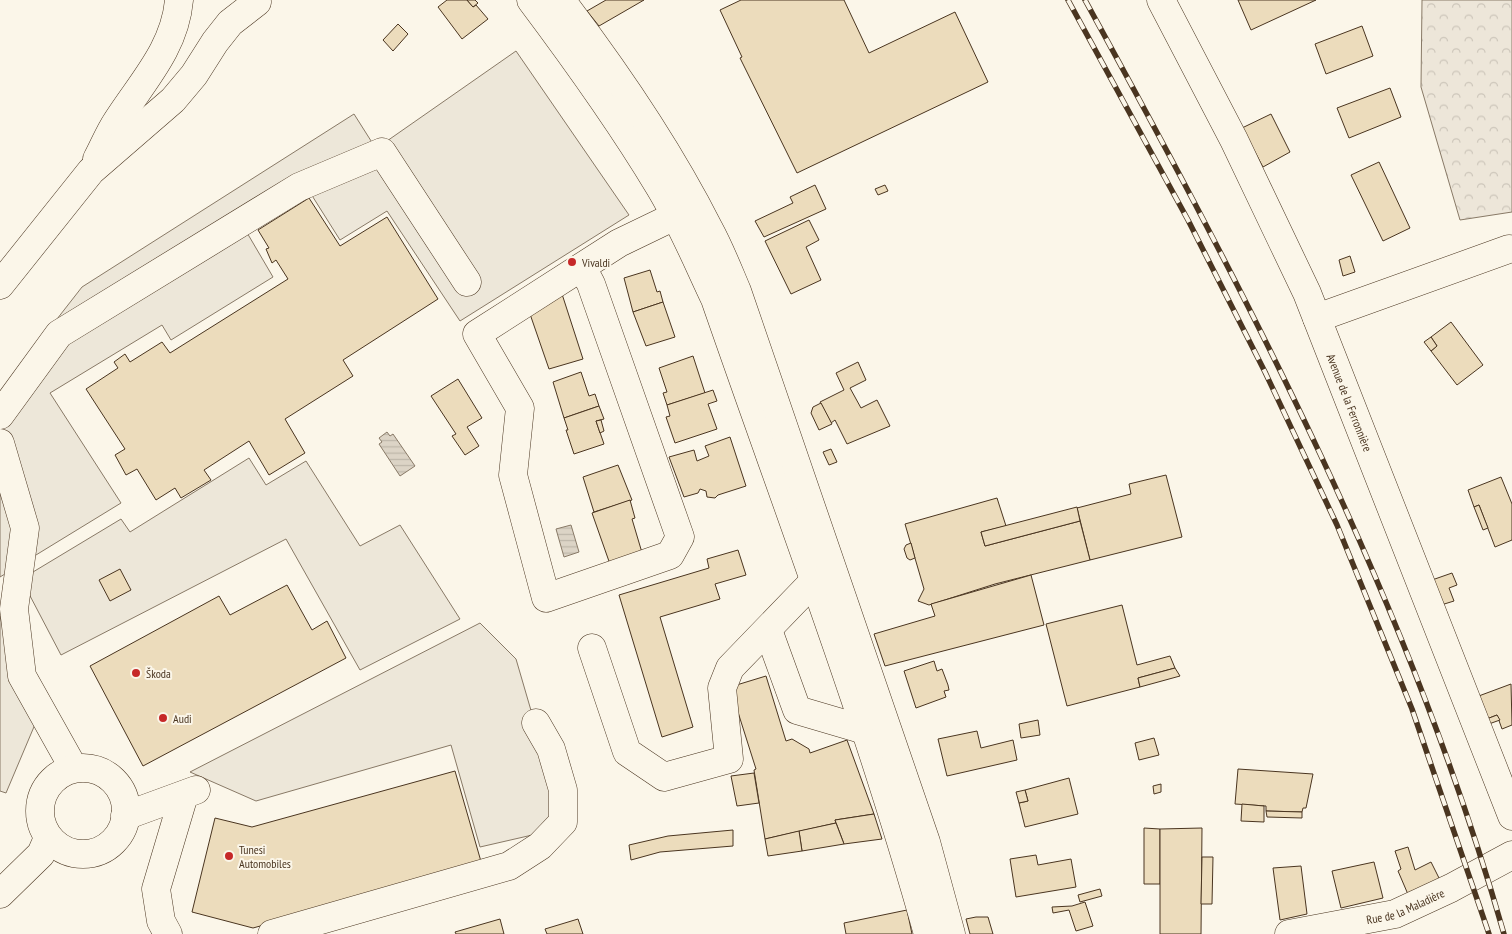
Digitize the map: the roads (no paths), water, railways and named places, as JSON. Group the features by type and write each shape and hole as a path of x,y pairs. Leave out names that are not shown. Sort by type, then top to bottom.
{"street":[{"path":"91,171 116,122 154,69 169,42 178,15 179,0"},
{"path":"531,0 589,78 659,187 715,299 926,842 951,934"},
{"path":"561,0 608,65 674,165 710,230 737,291 823,577 865,730 904,848 928,934"},
{"name":"Avenue de la Ferronnière","path":"1161,0 1234,140 1317,318 1512,816"},
{"path":"0,285 91,171 173,100 194,76 215,42 230,23 260,1"},
{"path":"0,415 60,334 299,187 382,152 467,282"},
{"path":"582,267 591,284 680,537 670,555 546,598 513,475 520,408 477,334 619,243 675,216"},
{"path":"1317,318 1509,248"},
{"path":"0,443 25,528 14,609 22,676 73,768"},
{"path":"592,648 627,752 664,777 729,759 722,688 730,668 823,577"},
{"path":"768,630 798,710 865,730"},
{"path":"272,934 510,866 540,846 563,822 563,790 551,749 536,723"},
{"path":"73,768 97,769 116,782 126,803 125,816 125,826 111,845 90,855 67,852 48,838 39,818 42,796 54,778 73,768"},
{"path":"125,816 190,792 156,889 161,921 168,934"},
{"path":"0,894 41,854 48,838"},
{"name":"Rue de la Maladière","path":"1289,934 1395,914 1451,888 1512,855"}],"railway":[{"path":"1068,0 1188,220 1265,372 1337,525 1412,709 1489,934"},
{"path":"1085,0 1206,226 1265,340 1321,455 1373,572 1422,691 1466,811 1504,934"}],"place":[{"name":"Vivaldi","path":"572,262"},
{"name":"Škoda","path":"136,673"},
{"name":"Audi","path":"163,718"},
{"name":"Tunesi Automobiles","path":"229,856"}]}
